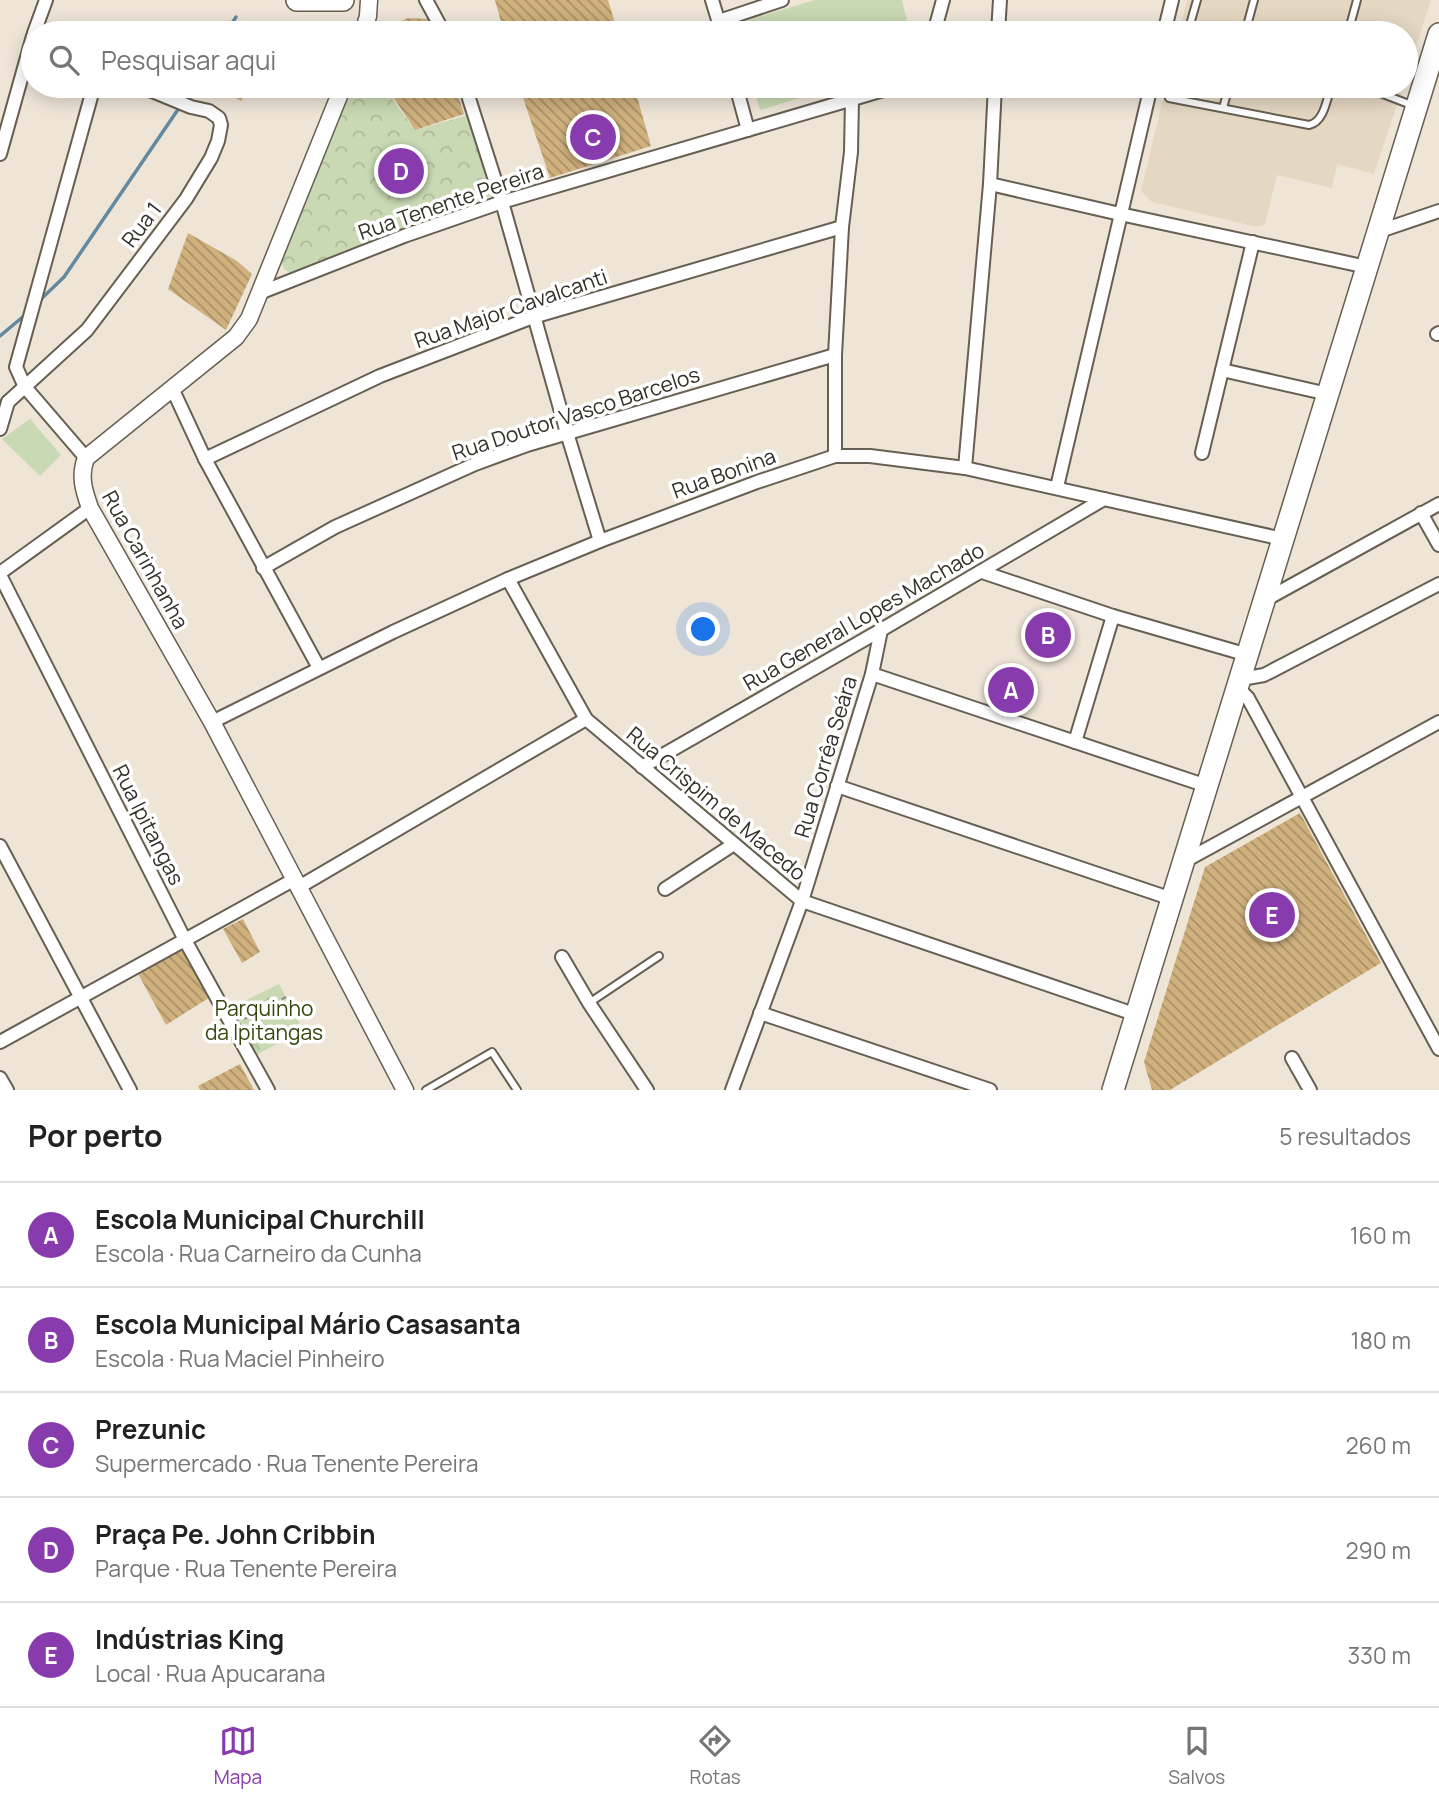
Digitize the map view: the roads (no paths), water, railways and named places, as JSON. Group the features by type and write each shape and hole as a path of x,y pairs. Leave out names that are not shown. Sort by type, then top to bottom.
{"main road":[{"path":"297,0 343,0"},
{"path":"1113,1090 1439,34"}],"street":[{"path":"39,21 46,0"},
{"path":"367,21 369,0"},
{"path":"426,0 437,21"},
{"path":"712,0 718,21"},
{"path":"734,21 782,0"},
{"path":"937,21 943,0"},
{"path":"999,21 1000,0"},
{"path":"1167,21 1172,0"},
{"path":"0,154 21,81"},
{"path":"91,98 16,368 25,387 86,458 236,337 249,319 338,98"},
{"name":"Rua 1","path":"4,397 25,387 88,330 203,174 218,141 221,125 219,118 170,98"},
{"path":"470,98 600,541"},
{"path":"739,98 748,130"},
{"name":"Rua Tenente Pereira","path":"262,292 404,236 502,202 855,98"},
{"path":"965,468 990,184 994,98"},
{"path":"1057,487 1148,98"},
{"path":"835,456 835,355 842,228 851,152 852,99"},
{"path":"990,184 1367,267"},
{"path":"1377,232 1439,211"},
{"name":"Rua Major Cavalcanti","path":"205,459 380,376 533,317 842,228"},
{"path":"1202,453 1253,243"},
{"name":"Rua Doutor Vasco Barcelos","path":"263,568 335,527 443,477 527,445 835,355"},
{"path":"1222,370 1328,394"},
{"path":"172,388 205,459 319,667"},
{"path":"0,429 4,397"},
{"name":"Rua Bonina","path":"212,722 319,667 508,579 600,541 835,456 870,456 965,468 1283,539"},
{"name":"Rua Carinhanha","path":"86,458 82,468 82,482 90,508 212,722 405,1090"},
{"name":"Rua General Lopes Machado","path":"642,767 1104,499"},
{"path":"1265,600 1439,504"},
{"path":"0,574 90,508"},
{"path":"1421,513 1439,545"},
{"path":"982,572 1113,616 1248,655"},
{"name":"Rua Ipitangas","path":"0,574 184,940 268,1090"},
{"name":"Rua Crispim de Macedo","path":"508,579 586,719 802,901 1136,1015"},
{"path":"1439,584 1264,675 1240,684 1439,1049"},
{"path":"1075,743 1113,616"},
{"name":"Rua Corrêa Seára","path":"732,1090 802,901 872,674 881,630"},
{"path":"872,674 1207,786"},
{"path":"0,1042 184,940 297,883 586,719"},
{"path":"1184,861 1439,722"},
{"path":"837,786 1172,899"},
{"path":"665,889 734,844"},
{"path":"0,846 130,1090"},
{"path":"562,957 647,1090"},
{"path":"760,1013 990,1090"},
{"path":"1292,1058 1310,1090"},
{"path":"0,1078 7,1090"}],"lane":[{"path":"1191,21 1197,0"},
{"path":"1248,21 1254,0"},
{"path":"1351,21 1357,0"},
{"path":"1169,98 1309,125 1315,124 1320,118 1327,98"},
{"path":"1223,108 1226,98"},
{"path":"1393,98 1416,107"},
{"path":"589,1003 659,956"},
{"path":"426,1090 492,1052 517,1090"}],"waterway":[{"path":"234,21 236,17"},
{"path":"38,302 64,277 186,98"},
{"path":"0,336 25,315"}],"place":[{"name":"Prezunic","path":"593,137"},
{"name":"Praça Pe. John Cribbin","path":"401,171"},
{"name":"Escola Municipal Mário Casasanta","path":"1048,635"},
{"name":"Escola Municipal Churchill","path":"1011,690"},
{"name":"Indústrias King","path":"1272,915"}],"park label":[{"name":"Parquinho da Ipitangas","path":"264,1021"}]}
